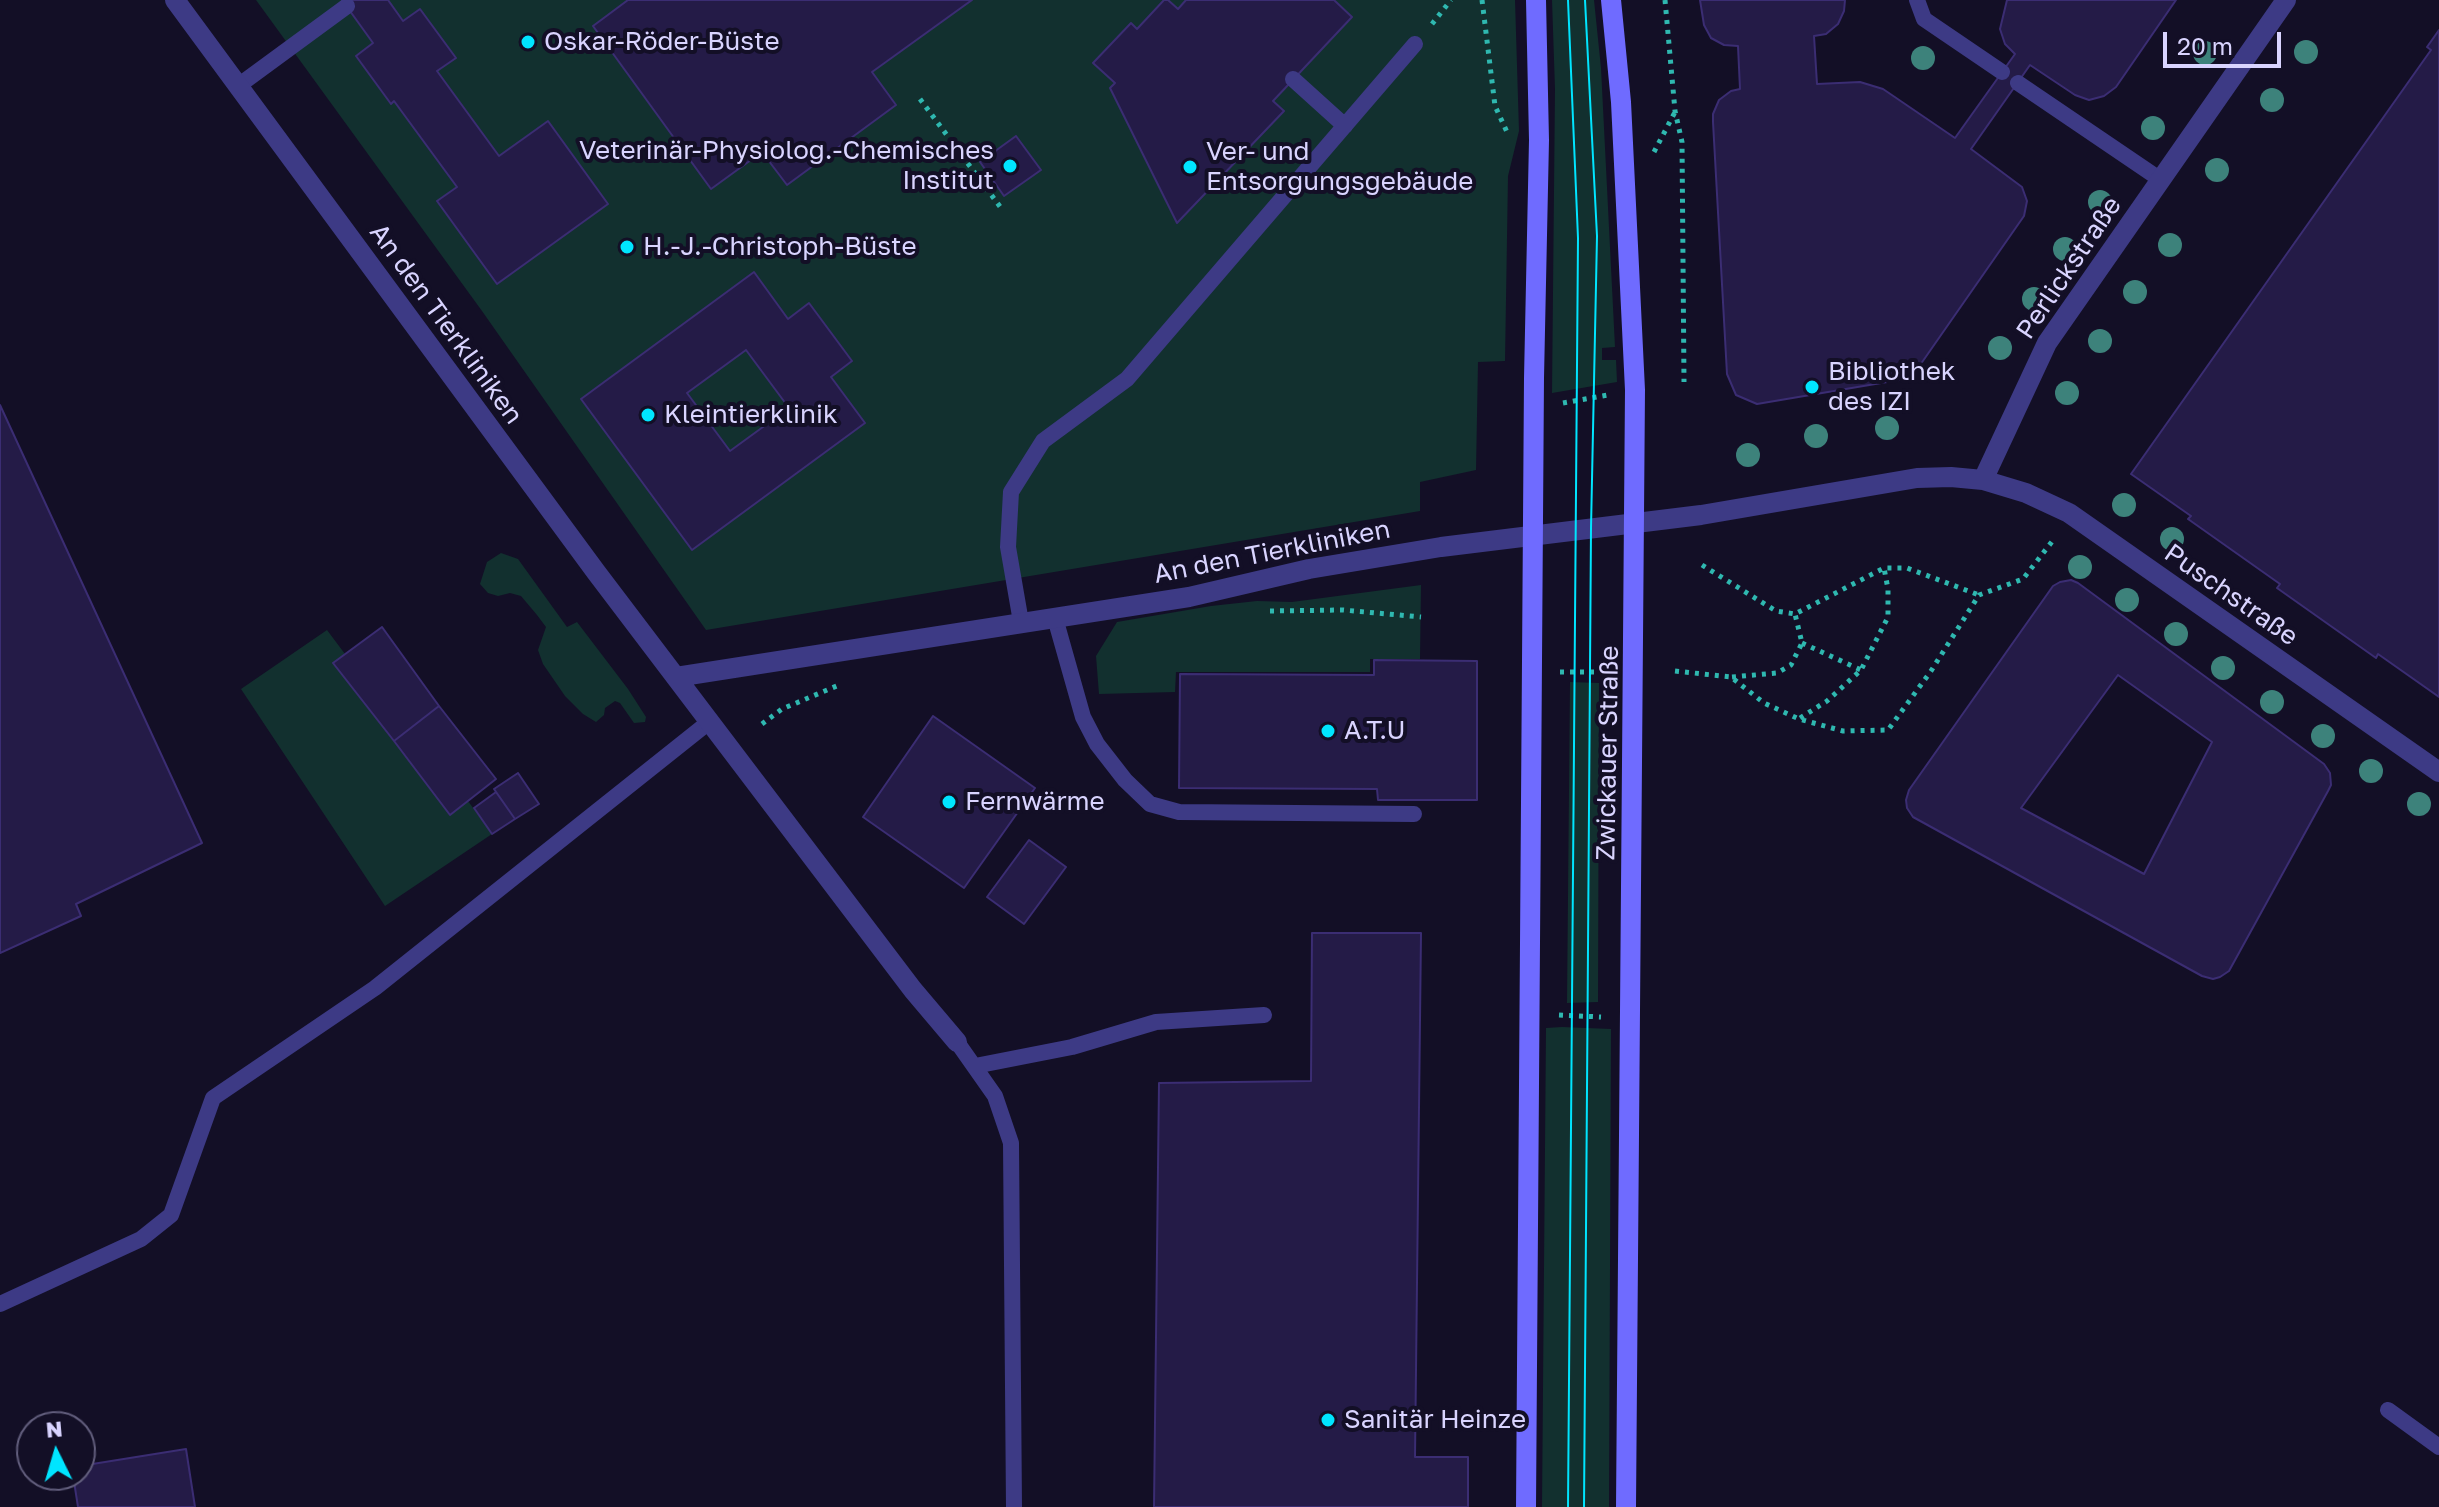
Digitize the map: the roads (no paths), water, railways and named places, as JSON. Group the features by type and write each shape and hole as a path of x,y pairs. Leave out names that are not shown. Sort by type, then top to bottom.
{"main road":[{"path":"1526,1507 1539,140 1536,0"},
{"name":"Zwickauer Straße","path":"1611,0 1621,102 1635,374 1626,1507"}],"street":[{"name":"An den Tierkliniken","path":"175,0 709,722 913,990 957,1042"},
{"name":"Perlickstraße","path":"1983,480 2047,343 2286,0"},
{"path":"1534,535 1701,515 1917,478 1983,480"},
{"name":"Puschstraße","path":"1983,480 2026,493 2069,513 2439,772"},
{"name":"An den Tierkliniken","path":"676,677 1189,597 1324,567 1534,535"}],"lane":[{"path":"1917,0 1924,19 2002,72"},
{"path":"238,86 347,6"},
{"path":"1021,622 1008,547 1011,492 1043,441 1127,379 1415,44"},
{"path":"1293,79 1345,126"},
{"path":"2018,83 2161,180"},
{"path":"1055,618 1083,717 1097,744 1150,804 1179,812 1414,814"},
{"path":"0,1304 141,1239 171,1215 213,1098 375,988 709,722"},
{"path":"975,1066 1072,1047 1156,1022 1264,1015"},
{"path":"957,1042 995,1096 1011,1143 1014,1507"},
{"path":"2388,1410 2439,1447"}],"tram line":[{"path":"1568,0 1578,238 1568,1507"},
{"path":"1584,1507 1591,528 1597,236 1585,0"}],"place":[{"name":"Oskar-Röder-Büste","path":"528,42"},
{"name":"Veterinär-Physiolog.-Chemisches Institut","path":"1010,166"},
{"name":"Ver- und Entsorgungsgebäude","path":"1190,167"},
{"name":"H.-J.-Christoph-Büste","path":"627,247"},
{"name":"Bibliothek des IZI","path":"1812,387"},
{"name":"Kleintierklinik","path":"648,415"},
{"name":"A.T.U","path":"1328,731"},
{"name":"Fernwärme","path":"949,802"},
{"name":"Sanitär Heinze","path":"1328,1420"}]}
